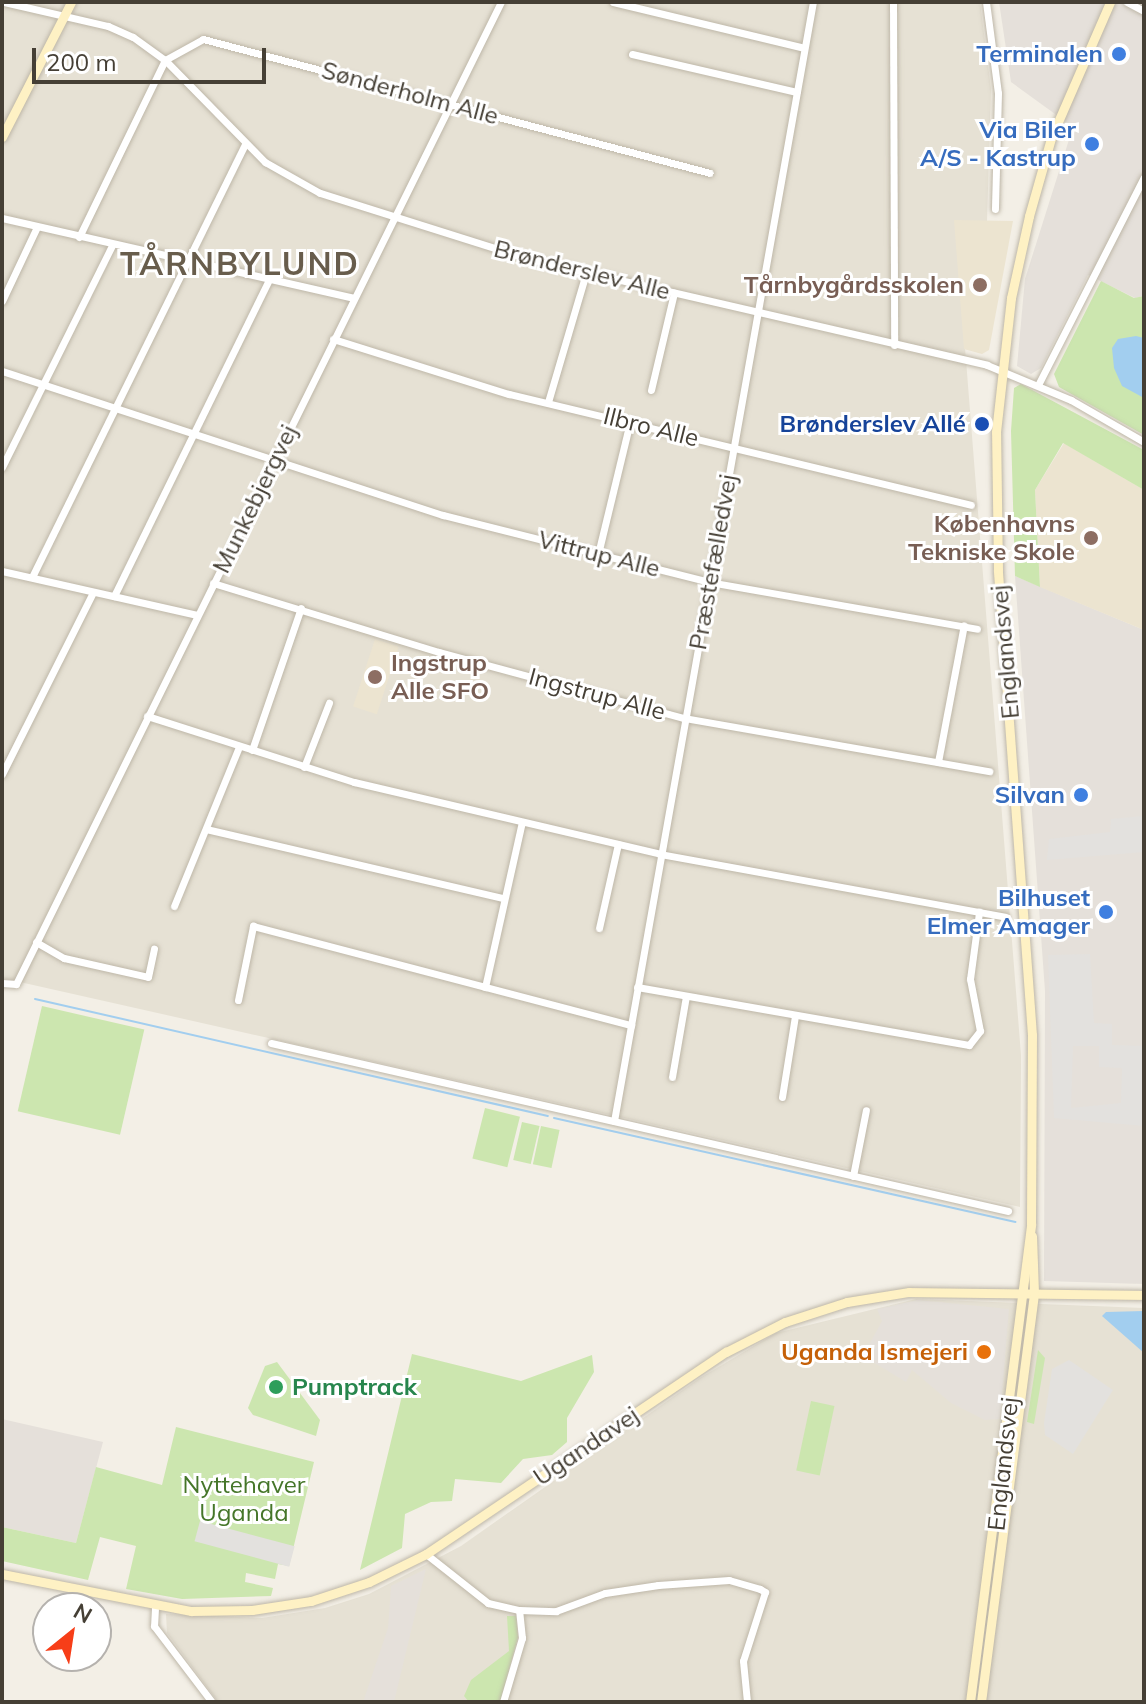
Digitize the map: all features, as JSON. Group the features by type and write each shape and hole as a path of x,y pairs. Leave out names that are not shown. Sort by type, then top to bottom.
{"main road":[{"path":"2,137 71,2"},
{"name":"Englandsvej","path":"981,1702 1034,1293 1031,1224 1032,1035 995,508 1003,371 1017,271 1051,138 1110,2"},
{"name":"Englandsvej","path":"970,1702 996,1533 1031,1224"},
{"name":"Ugandavej","path":"2,1574 155,1608 229,1611 311,1601 369,1582 426,1554 726,1352 785,1322 877,1296 1021,1293 1144,1295"}],"street":[{"name":"Brønderslev Alle","path":"4,2 108,26 165,60 265,162 320,193 586,273 1003,371 1038,385 1144,442"},
{"name":"Munkebjergvej","path":"2,983 16,984 393,216 452,103 499,2"},
{"path":"613,2 804,48"},
{"name":"Præstefælledvej","path":"614,1121 813,2"},
{"path":"893,2 894,345"},
{"path":"986,2 998,93 995,209"},
{"path":"1127,2 1144,11"},
{"name":"Sønderholm Alle","path":"165,60 203,39 452,103 572,140 710,173"},
{"path":"632,54 797,92"},
{"path":"79,237 165,60"},
{"path":"32,577 245,144"},
{"path":"1038,385 1144,177"},
{"path":"2,218 353,298"},
{"path":"2,301 37,227"},
{"path":"2,467 112,245"},
{"path":"548,402 586,273"},
{"path":"114,596 269,280"},
{"path":"651,390 674,293"},
{"name":"Ilbro Alle","path":"333,339 548,402 971,505"},
{"name":"Vittrup Alle","path":"2,371 443,515 709,582 977,629"},
{"path":"598,554 630,422"},
{"path":"2,571 197,615"},
{"name":"Ingstrup Alle","path":"213,583 439,652 684,718 989,771"},
{"path":"2,774 93,592"},
{"path":"252,750 301,608"},
{"path":"938,762 964,625"},
{"path":"304,767 329,703"},
{"path":"147,716 304,767 522,822 660,854 1005,917"},
{"path":"174,906 239,747"},
{"path":"485,987 522,822"},
{"path":"206,829 503,898"},
{"path":"599,928 618,844"},
{"path":"637,987 963,1046 975,1041 980,1031 970,979 979,912"},
{"path":"238,1000 253,926 631,1025"},
{"path":"36,942 64,958 148,977 154,949"},
{"path":"672,1077 686,996"},
{"path":"782,1097 795,1016"},
{"path":"271,1043 1008,1211"},
{"path":"853,1176 866,1110"},
{"path":"426,1554 488,1603 519,1610 556,1611 622,1589 742,1582 765,1592 743,1661 747,1702"},
{"path":"155,1608 154,1626 212,1702"},
{"path":"503,1702 522,1638 519,1610"}],"shaded area":[{"path":"2,2 980,2 991,89 987,221 955,221 1021,1055 1020,1207 2,978"},
{"path":"999,2 1144,2 1144,296 1135,298 1088,275 1041,368 1031,374 1017,366 1025,279 1073,127 1011,82"},
{"name":"Tårnbygårdsskolen","path":"954,220 1013,221 989,350 982,354 964,349"},
{"name":"Københavns Tekniske Skole","path":"1064,443 1144,490 1144,630 1040,587 1035,490"},
{"path":"1015,576 1144,630 1144,1284 1044,1281 1045,991"},
{"name":"Ingstrup Alle SFO","path":"375,639 399,647 377,714 353,707"},
{"path":"1144,816 1144,852 1047,860 1049,839 1110,832 1111,819"},
{"path":"1090,954 1094,1023 1112,1024 1112,1045 1144,1046 1144,1126 1054,1118 1048,955","holes":["1073,1046 1099,1046 1099,1067 1122,1068 1121,1103 1071,1108"]},
{"path":"916,1299 1144,1308 1144,1702 218,1702 167,1633 166,1614 262,1618 325,1608 369,1594 461,1546 700,1378 776,1333"},
{"path":"918,1300 1009,1309 1000,1419 985,1420 951,1403 912,1370 906,1382 863,1356 882,1321 877,1309"},
{"path":"1069,1360 1113,1390 1073,1454 1045,1435 1044,1423 1052,1369"},
{"path":"2,1419 103,1442 76,1543 2,1527"},
{"path":"200,1521 295,1546 289,1567 195,1541"},
{"path":"426,1569 394,1702 363,1702 388,1628 391,1586"}],"green space":[{"path":"1101,281 1134,298 1144,296 1144,435 1059,387 1054,374"},
{"path":"1021,384 1144,450 1144,490 1063,443 1035,490 1040,587 1015,576 1011,431 1014,388"},
{"path":"42,1006 144,1030 120,1135 18,1111"},
{"path":"485,1108 520,1117 507,1167 472,1158"},
{"path":"522,1122 540,1126 531,1164 513,1160"},
{"path":"541,1126 560,1130 551,1168 533,1164"},
{"path":"1038,1350 1045,1358 1034,1424 1027,1422"},
{"path":"412,1354 521,1381 592,1355 594,1372 567,1418 567,1442 552,1455 523,1459 501,1483 455,1479 452,1501 431,1502 405,1514 402,1548 360,1570"},
{"name":"Pumptrack","path":"277,1362 320,1420 316,1436 253,1415 248,1408 265,1366"},
{"path":"811,1401 834,1406 820,1475 796,1470"},
{"name":"Nyttehaver Uganda","path":"176,1427 314,1462 289,1566 278,1564 275,1579 246,1573 245,1582 273,1588 271,1596 182,1599 126,1589 136,1546 100,1537 88,1580 2,1561 2,1527 76,1543 96,1467 162,1485"},
{"path":"507,1616 516,1616 518,1637 500,1702 469,1702 464,1696 471,1680 509,1651"}],"water":[{"path":"1144,338 1144,398 1122,386 1114,368 1112,348 1118,339"},
{"path":"1144,1311 1144,1353 1102,1316 1106,1312"}],"waterway":[{"path":"35,999 548,1116"},
{"path":"554,1118 1015,1222"}],"place":[{"name":"Terminalen","path":"1119,54"},
{"name":"Via Biler A/S - Kastrup","path":"1092,144"},
{"name":"Tårnbygårdsskolen","path":"980,285"},
{"name":"Brønderslev Allé","path":"982,424"},
{"name":"Københavns Tekniske Skole","path":"1091,538"},
{"name":"Ingstrup Alle SFO","path":"375,677"},
{"name":"Silvan","path":"1081,795"},
{"name":"Bilhuset Elmer Amager","path":"1106,912"},
{"name":"Uganda Ismejeri","path":"984,1352"},
{"name":"Pumptrack","path":"276,1387"}],"district":[{"name":"TÅRNBYLUND","path":"240,263"}]}
